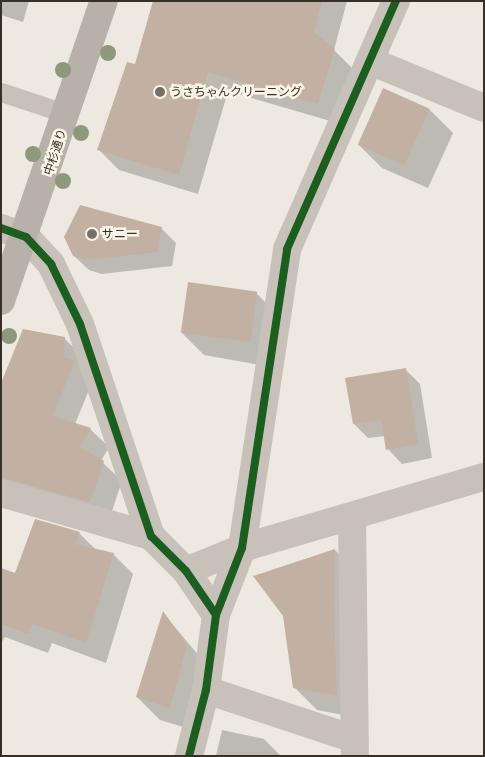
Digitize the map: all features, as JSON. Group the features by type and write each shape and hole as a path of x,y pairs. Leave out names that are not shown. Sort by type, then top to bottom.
{"main road":[{"name":"中杉通り","path":"1,301 14,232 67,114 104,1"}],"street":[{"path":"189,756 206,690 216,615 242,548 287,250 396,1"},
{"path":"370,60 484,108"},
{"path":"14,232 51,264 80,324 151,536 186,571 216,615"},
{"path":"186,571 242,548 484,477"},
{"path":"1,492 151,536"},
{"path":"206,690 355,747 352,516"}],"lane":[{"path":"1,92 67,114"}],"building":[{"path":"153,1 322,1 314,32 335,49 318,104 208,72 179,175 97,150 127,62 135,64"},
{"path":"383,88 430,109 404,165 358,145"},
{"path":"80,205 162,227 158,252 87,260 73,256 64,237"},
{"path":"188,282 257,292 250,342 181,333"},
{"path":"23,329 65,337 64,357 75,360 53,416 91,428 80,447 104,461 90,502 1,477 1,383"},
{"path":"406,368 418,444 386,450 381,420 353,424 345,378"},
{"path":"35,519 80,532 75,544 114,553 86,643 32,624 28,634 1,624 1,568 15,573"},
{"path":"335,549 334,607 337,696 293,688 283,616 253,576"},
{"path":"163,611 187,645 170,708 136,697"}],"cycle path":[{"path":"189,756 206,690 216,615 242,548 287,249 396,1"},
{"path":"1,228 26,237 51,264 80,324 151,536 186,571 216,615"}],"place":[{"name":"うさちゃんクリーニング","path":"160,92"},
{"name":"サニー","path":"92,234"}]}
